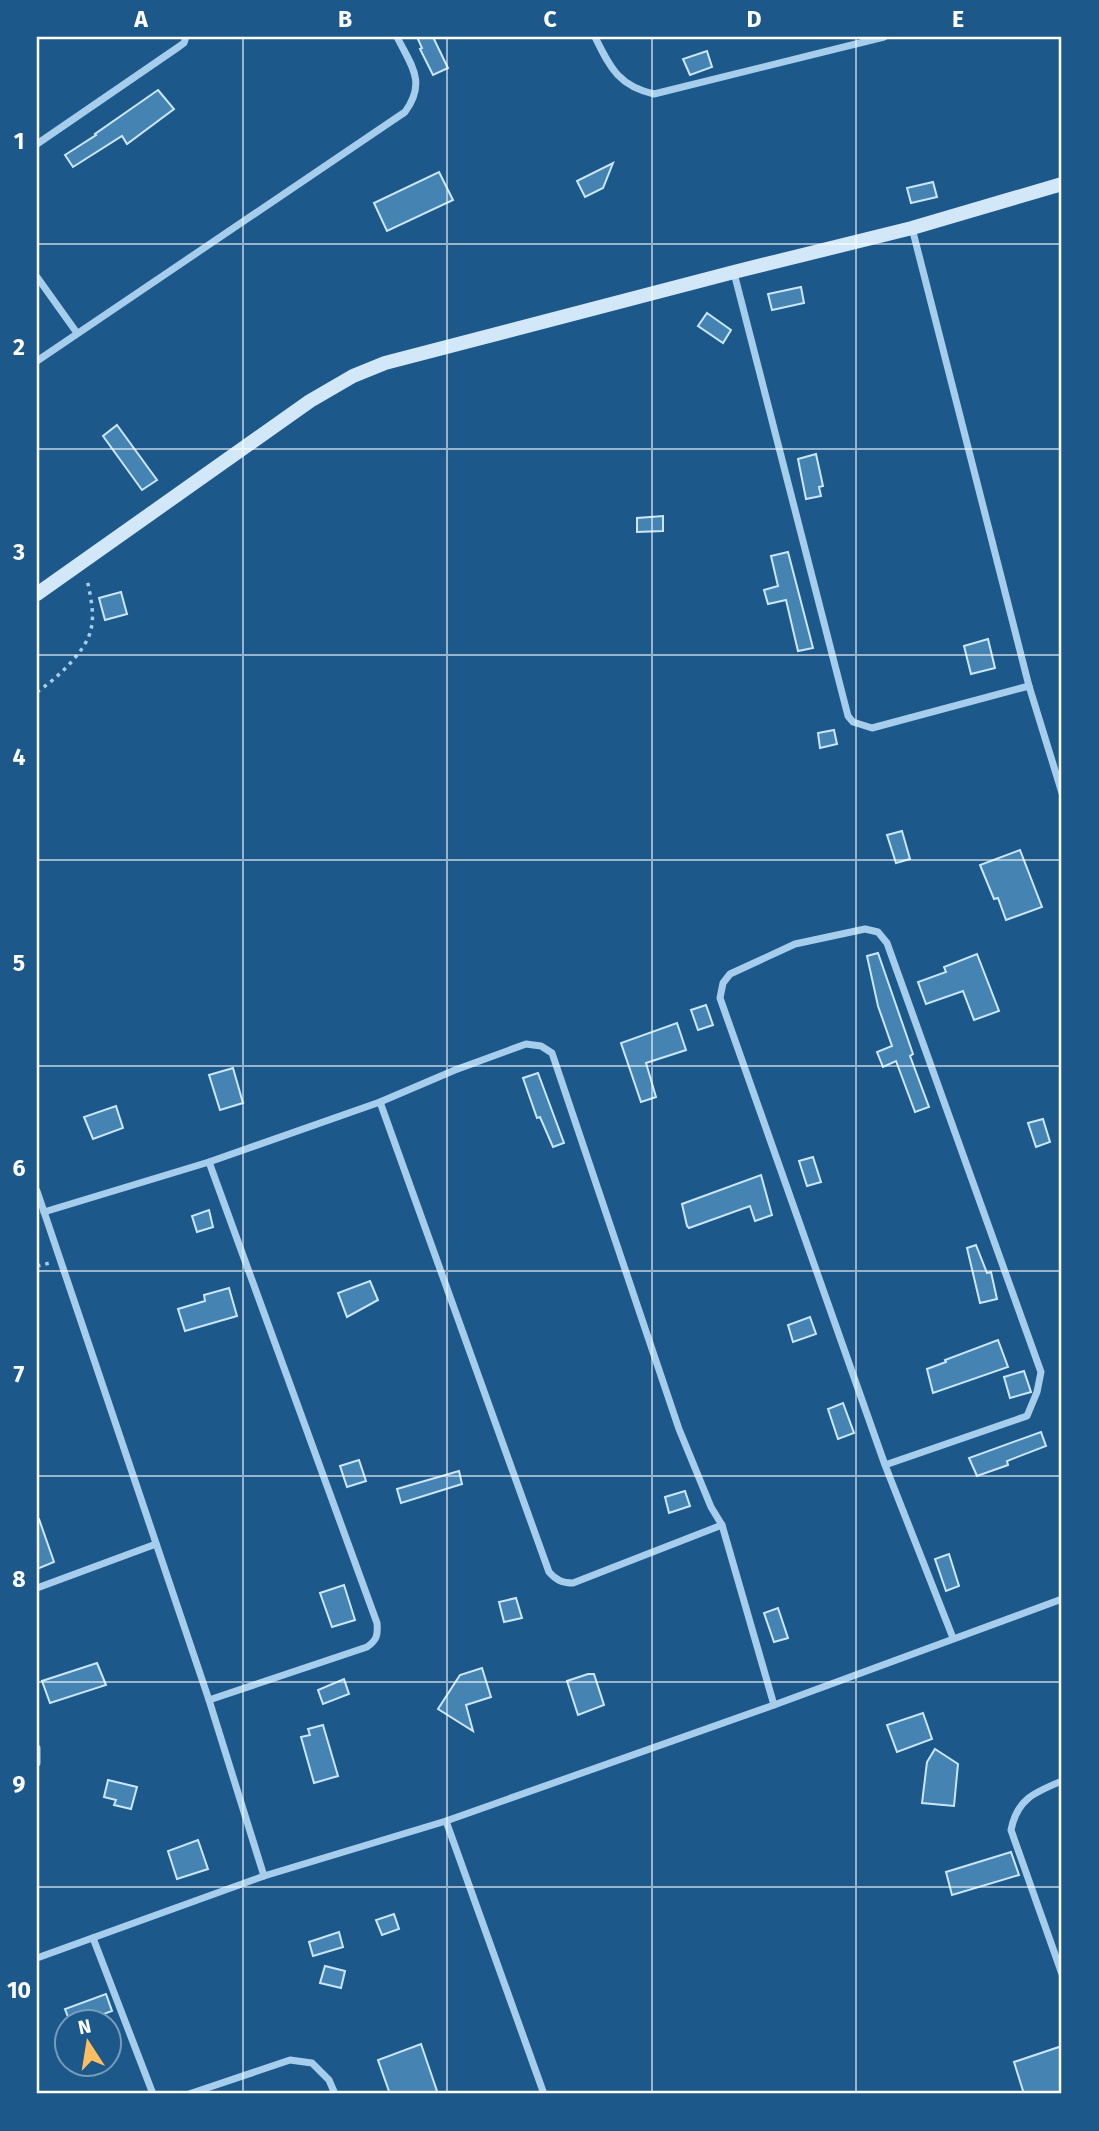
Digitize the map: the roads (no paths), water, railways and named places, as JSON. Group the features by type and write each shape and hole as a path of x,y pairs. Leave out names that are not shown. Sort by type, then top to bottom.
{"street":[{"path":"37,144 184,43 186,37"},
{"path":"37,361 405,111 417,89 416,75 397,37"},
{"path":"595,37 609,65 628,86 654,94 884,37"},
{"path":"37,593 310,401 353,376 385,363 912,228 1062,184"},
{"path":"912,228 1029,686 1062,793"},
{"path":"734,272 848,716 853,722 872,728 1029,686"},
{"path":"37,277 77,333"},
{"path":"885,1465 1027,1416 1037,1392 1041,1372 887,943 878,932 865,929 795,944 730,974 723,983 720,998 885,1465 953,1638"},
{"path":"44,1212 209,1162 380,1102 526,1044 541,1046 552,1053 679,1429 711,1507 722,1525 774,1705"},
{"path":"380,1102 554,1578 563,1583 573,1583 722,1525"},
{"path":"209,1162 377,1623 378,1634 375,1642 367,1647 209,1700"},
{"path":"37,1191 209,1700 264,1876"},
{"path":"37,1588 156,1544"},
{"path":"37,1958 264,1876 446,1821 1062,1599"},
{"path":"37,1748 37,1763"},
{"path":"1062,1781 1038,1790 1027,1798 1014,1817 1011,1830 1062,1974"},
{"path":"446,1821 544,2094"},
{"path":"93,1938 153,2094"},
{"path":"189,2094 290,2060 313,2063 330,2080 335,2094"}]}
